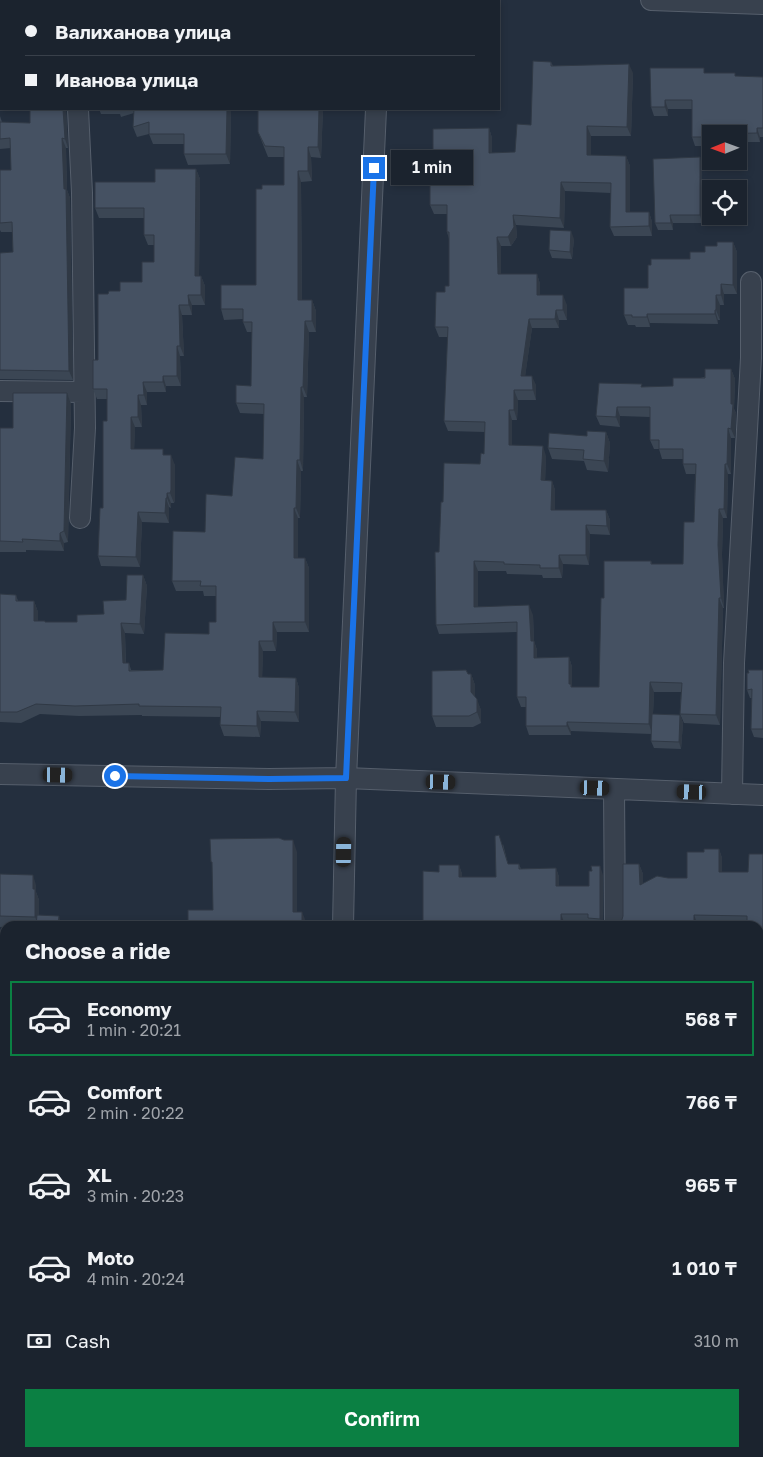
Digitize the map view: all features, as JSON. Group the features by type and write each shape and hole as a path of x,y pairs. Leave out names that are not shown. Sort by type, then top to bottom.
{"street":[{"path":"651,0 763,4"},
{"path":"78,110 82,193 85,428 80,518"},
{"path":"343,921 346,778 376,110"},
{"path":"732,794 734,654 751,358 751,282"},
{"path":"0,391 84,392"},
{"path":"0,774 269,779 346,778 763,795"},
{"path":"614,789 615,921"}],"building":[{"path":"533,61 551,62 551,66 629,64 627,127 587,126 587,155 626,156 626,212 649,212 649,226 610,227 611,183 561,182 560,218 513,215 514,227 508,237 497,237 498,274 537,274 537,295 563,295 563,310 556,310 555,319 529,319 521,376 532,376 533,390 514,390 514,410 509,410 509,445 543,446 541,480 552,481 551,510 606,510 607,526 586,525 586,555 559,555 559,568 540,568 540,565 474,561 474,607 529,605 531,641 534,641 534,658 569,657 569,684 571,684 571,687 599,687 601,598 604,598 604,561 651,561 651,564 683,564 684,522 694,522 696,464 683,464 683,449 659,449 659,440 650,440 650,407 617,407 616,417 596,416 599,383 642,384 641,387 673,386 673,378 705,378 705,369 731,369 731,404 733,404 731,429 728,428 724,509 719,509 718,545 721,598 719,598 716,715 680,714 682,683 650,682 649,724 567,722 567,726 526,726 526,697 517,697 517,622 436,625 435,552 439,552 444,463 480,464 481,453 484,454 485,422 444,421 448,327 435,327 436,292 445,292 445,286 449,286 449,232 447,232 447,205 430,205 430,177 433,177 433,129 489,128 489,153 515,152 517,124 531,125"},
{"path":"650,68 704,68 704,73 735,73 735,76 763,77 763,128 757,128 757,133 748,133 748,125 702,125 702,137 692,137 692,100 665,100 665,107 651,107"},
{"path":"30,110 63,110 65,139 62,138 64,189 66,189 69,371 0,370 0,253 13,252 12,222 0,223 0,170 11,170 10,138 0,139 0,122 30,123"},
{"path":"134,110 227,110 226,154 184,154 184,134 149,134 149,122 133,127"},
{"path":"258,110 319,110 318,147 308,147 308,171 298,171 298,300 312,300 312,321 305,321 303,387 301,387 300,460 297,460 296,508 294,508 294,558 305,558 305,622 273,622 273,641 259,641 259,677 296,678 295,712 257,711 257,726 220,725 221,707 139,706 139,704 75,706 36,704 17,712 0,712 0,594 16,595 16,601 34,601 34,621 77,622 77,615 104,614 103,601 126,600 127,575 143,575 140,624 121,623 123,663 129,663 129,671 163,670 165,633 209,634 209,622 216,622 216,586 200,586 201,581 172,581 173,531 205,532 206,494 232,496 235,457 263,459 264,404 236,403 236,385 251,386 252,322 243,322 243,309 221,309 221,285 256,285 256,189 262,189 262,185 284,185 284,147 265,146 258,132"},
{"path":"700,157 700,215 670,215 671,223 655,223 653,159"},
{"path":"155,169 196,169 195,276 201,276 201,295 188,295 189,305 179,305 180,346 177,346 177,376 163,376 163,382 143,382 144,395 138,395 138,417 131,417 131,449 163,449 163,455 171,455 171,490 170,493 167,493 165,513 138,512 136,557 98,556 100,508 103,508 103,421 107,421 107,389 93,389 93,360 98,360 98,294 120,291 120,282 142,282 142,262 154,262 154,235 144,235 144,208 95,208 95,182 155,182"},
{"path":"550,230 571,231 570,252 549,250"},
{"path":"717,242 733,242 733,285 721,284 721,295 716,295 715,314 647,314 647,317 624,315 624,288 648,288 648,265 651,265 651,259 690,259 690,252 705,252 705,246 717,246"},
{"path":"13,393 67,393 64,531 60,533 60,541 22,539 23,542 0,541 0,428 13,428"},
{"path":"587,431 606,432 604,461 583,459 584,450 548,448 549,433 587,436"},
{"path":"466,670 468,674 471,674 471,692 477,699 477,712 469,716 432,716 432,671"},
{"path":"748,670 763,670 763,729 751,729 752,689 747,690"},
{"path":"652,714 680,715 679,742 651,741"},
{"path":"499,835 508,864 519,864 519,869 556,868 556,886 589,886 591,866 600,866 600,919 588,918 588,914 561,914 561,921 423,921 423,871 439,872 439,865 459,865 459,877 496,877 495,836"},
{"path":"279,838 293,840 293,912 302,912 302,921 188,921 188,910 213,910 210,839"},
{"path":"704,849 719,849 719,872 748,872 749,854 763,854 763,921 747,921 747,916 694,915 694,921 622,921 623,864 639,864 640,885 657,876 687,878 687,852 704,852"},
{"path":"0,874 33,875 35,917 0,916"},
{"path":"37,915 59,916 58,921 36,921"}],"route":[{"path":"115,776 269,779 346,778 374,168"}]}
